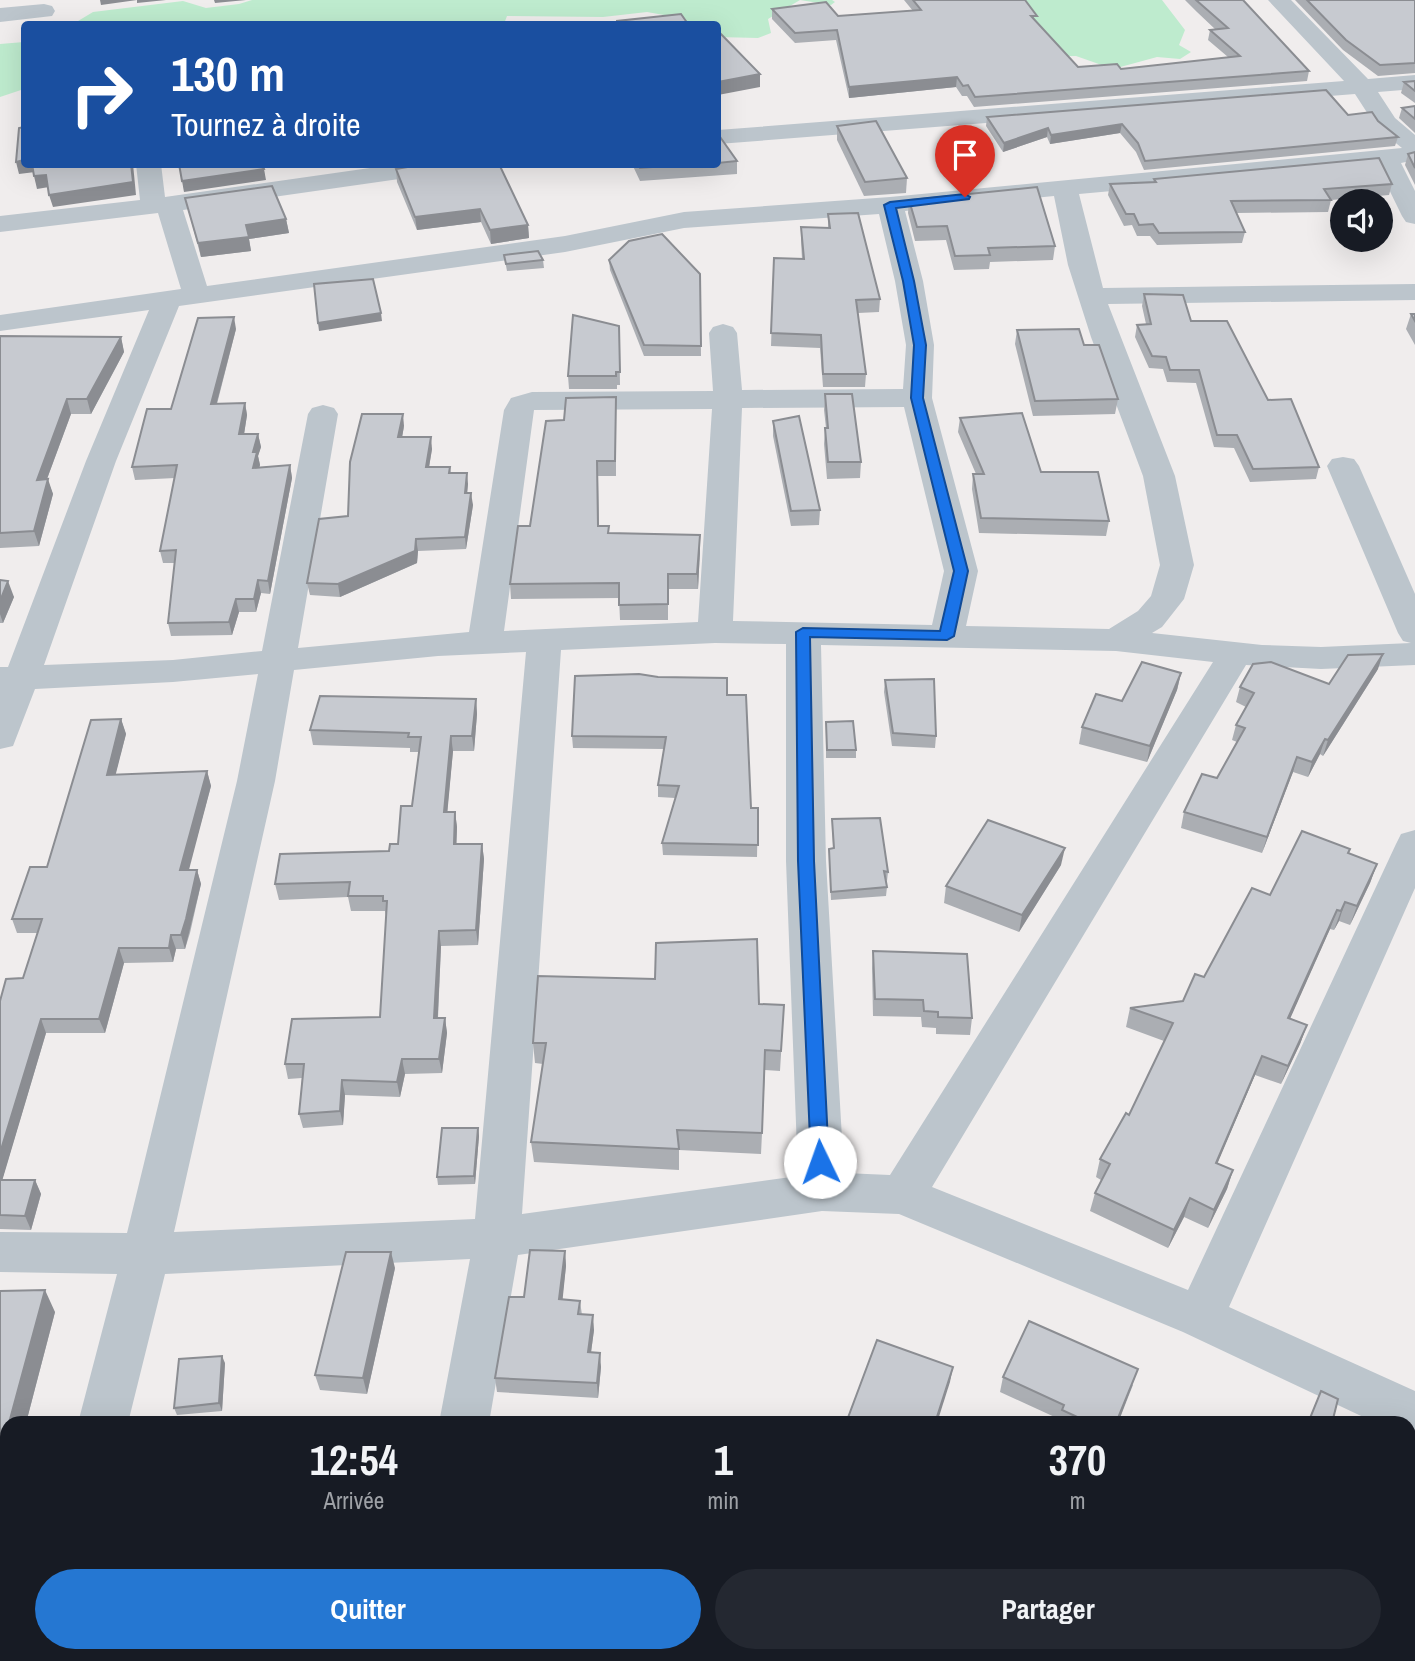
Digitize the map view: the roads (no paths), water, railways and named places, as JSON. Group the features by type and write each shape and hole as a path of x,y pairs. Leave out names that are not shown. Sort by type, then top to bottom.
{"street":[{"path":"1279,0 1362,86 1386,122 1415,147"},
{"path":"0,15 44,11"},
{"path":"721,136 1415,82"},
{"path":"0,323 565,244 684,220 890,205 1386,159 1415,153"},
{"path":"1386,159 1415,216"},
{"path":"0,737 10,678 101,461 182,297 186,268 149,168"},
{"path":"0,224 161,205 426,168"},
{"path":"1065,187 1082,265 1105,337 1159,476 1177,565 1167,599 1150,619 1116,640"},
{"path":"890,205 909,281 920,345 917,398 961,571 947,636"},
{"path":"1092,296 1415,292"},
{"path":"715,632 722,467 728,398 723,333"},
{"path":"485,644 522,404 531,401 728,398 917,398"},
{"path":"105,1416 146,1254 253,795 323,414"},
{"path":"1343,466 1415,633"},
{"path":"10,678 173,671 400,648 715,632 1116,640 1236,653 1321,658 1415,654"},
{"path":"803,632 806,861 822,1192"},
{"path":"465,1416 497,1238 544,642"},
{"path":"902,1195 1236,653"},
{"path":"1200,1317 1415,844"},
{"path":"0,1252 146,1254 497,1238 822,1192 902,1195 1200,1317 1415,1416"}]}
